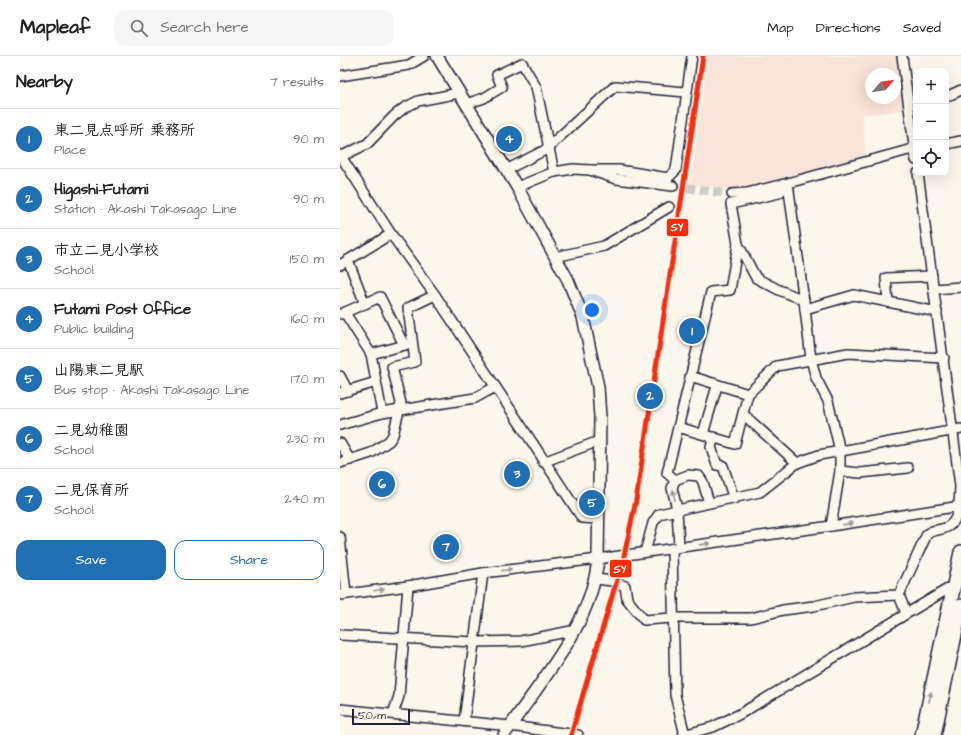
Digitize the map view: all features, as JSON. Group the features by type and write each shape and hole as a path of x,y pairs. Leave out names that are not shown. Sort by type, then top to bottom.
{"highway":[{"path":"922,735 958,582 961,552"},
{"path":"934,735 961,606"}],"main road":[{"path":"437,56 517,187 568,280 582,317 598,386 598,559 596,579 576,630 507,730"}],"street":[{"path":"340,76 409,65 424,56"},
{"path":"517,187 554,172 573,169 619,170 668,178 676,170 692,56"},
{"path":"902,56 913,116"},
{"path":"466,104 484,98 502,87 498,74 522,63 536,87 554,172"},
{"path":"506,170 549,148 615,86 686,92"},
{"path":"949,96 961,90"},
{"path":"459,93 418,101 404,108 394,116 367,144 340,156 414,269 435,295 543,462 582,518 598,519"},
{"path":"949,144 961,142"},
{"path":"732,194 747,193 788,183 913,149"},
{"path":"590,170 616,178 673,186"},
{"path":"906,613 899,595 927,534 933,529 944,529 955,521 960,506 957,430 937,312 918,176"},
{"path":"788,183 779,193 731,204 738,244 756,278 779,290 804,300"},
{"path":"788,183 811,359 816,378 828,401 840,451 840,471 831,526"},
{"path":"555,256 604,246 669,207"},
{"path":"340,265 391,234"},
{"path":"675,480 667,473 711,292 730,290 738,244"},
{"path":"348,260 365,304"},
{"path":"888,302 886,278 932,276"},
{"path":"934,289 961,287"},
{"path":"408,344 408,308 435,295"},
{"path":"805,310 854,295 937,312"},
{"path":"340,463 371,453 389,441 393,435 401,403 392,366 415,362 408,344 380,297 342,314 371,354 382,413"},
{"path":"371,354 408,344"},
{"path":"678,427 735,444 748,394 777,366 848,353 944,358"},
{"path":"340,376 344,392 376,382"},
{"path":"690,376 717,386 748,394"},
{"path":"703,434 717,386"},
{"path":"340,425 382,413 476,398 495,387"},
{"path":"743,414 797,463"},
{"path":"645,552 653,523 659,514 676,509 734,499 760,492 797,463 819,455 957,430"},
{"path":"714,437 710,447 717,465 723,466 734,499"},
{"path":"543,462 599,441"},
{"path":"340,443 350,460"},
{"path":"840,471 860,473 908,468"},
{"path":"709,503 703,482 699,476 688,475 675,480 672,488 676,509 673,618 675,695 684,735 713,727 740,714 958,582"},
{"path":"340,537 343,594 408,586 483,573 598,559 831,526 960,506"},
{"path":"464,721 483,573"},
{"path":"596,579 612,581 625,586 627,598 644,620 673,618 752,618 783,610 814,606 854,597 899,595"},
{"path":"393,714 399,696 408,586"},
{"path":"340,635 405,637 474,642 521,641 576,630"},
{"path":"340,709 464,721 507,730 578,735"}],"shaded area":[{"path":"708,56 897,56 898,68 865,68 865,104 901,104 901,92 903,110 862,115 866,158 819,168 743,190 690,184"}],"tunnel":[{"path":"673,186 732,194"}],"transit line":[{"name":"SY","path":"571,735 624,556 636,500 703,56"}],"place":[{"name":"Futami Post Office","path":"509,139"},
{"name":"東二見点呼所 乗務所","path":"692,331"},
{"name":"Higashi-Futami","path":"650,396"},
{"name":"市立二見小学校","path":"517,474"},
{"name":"二見幼稚園","path":"382,484"},
{"name":"山陽東二見駅","path":"592,503"},
{"name":"二見保育所","path":"446,547"}]}
